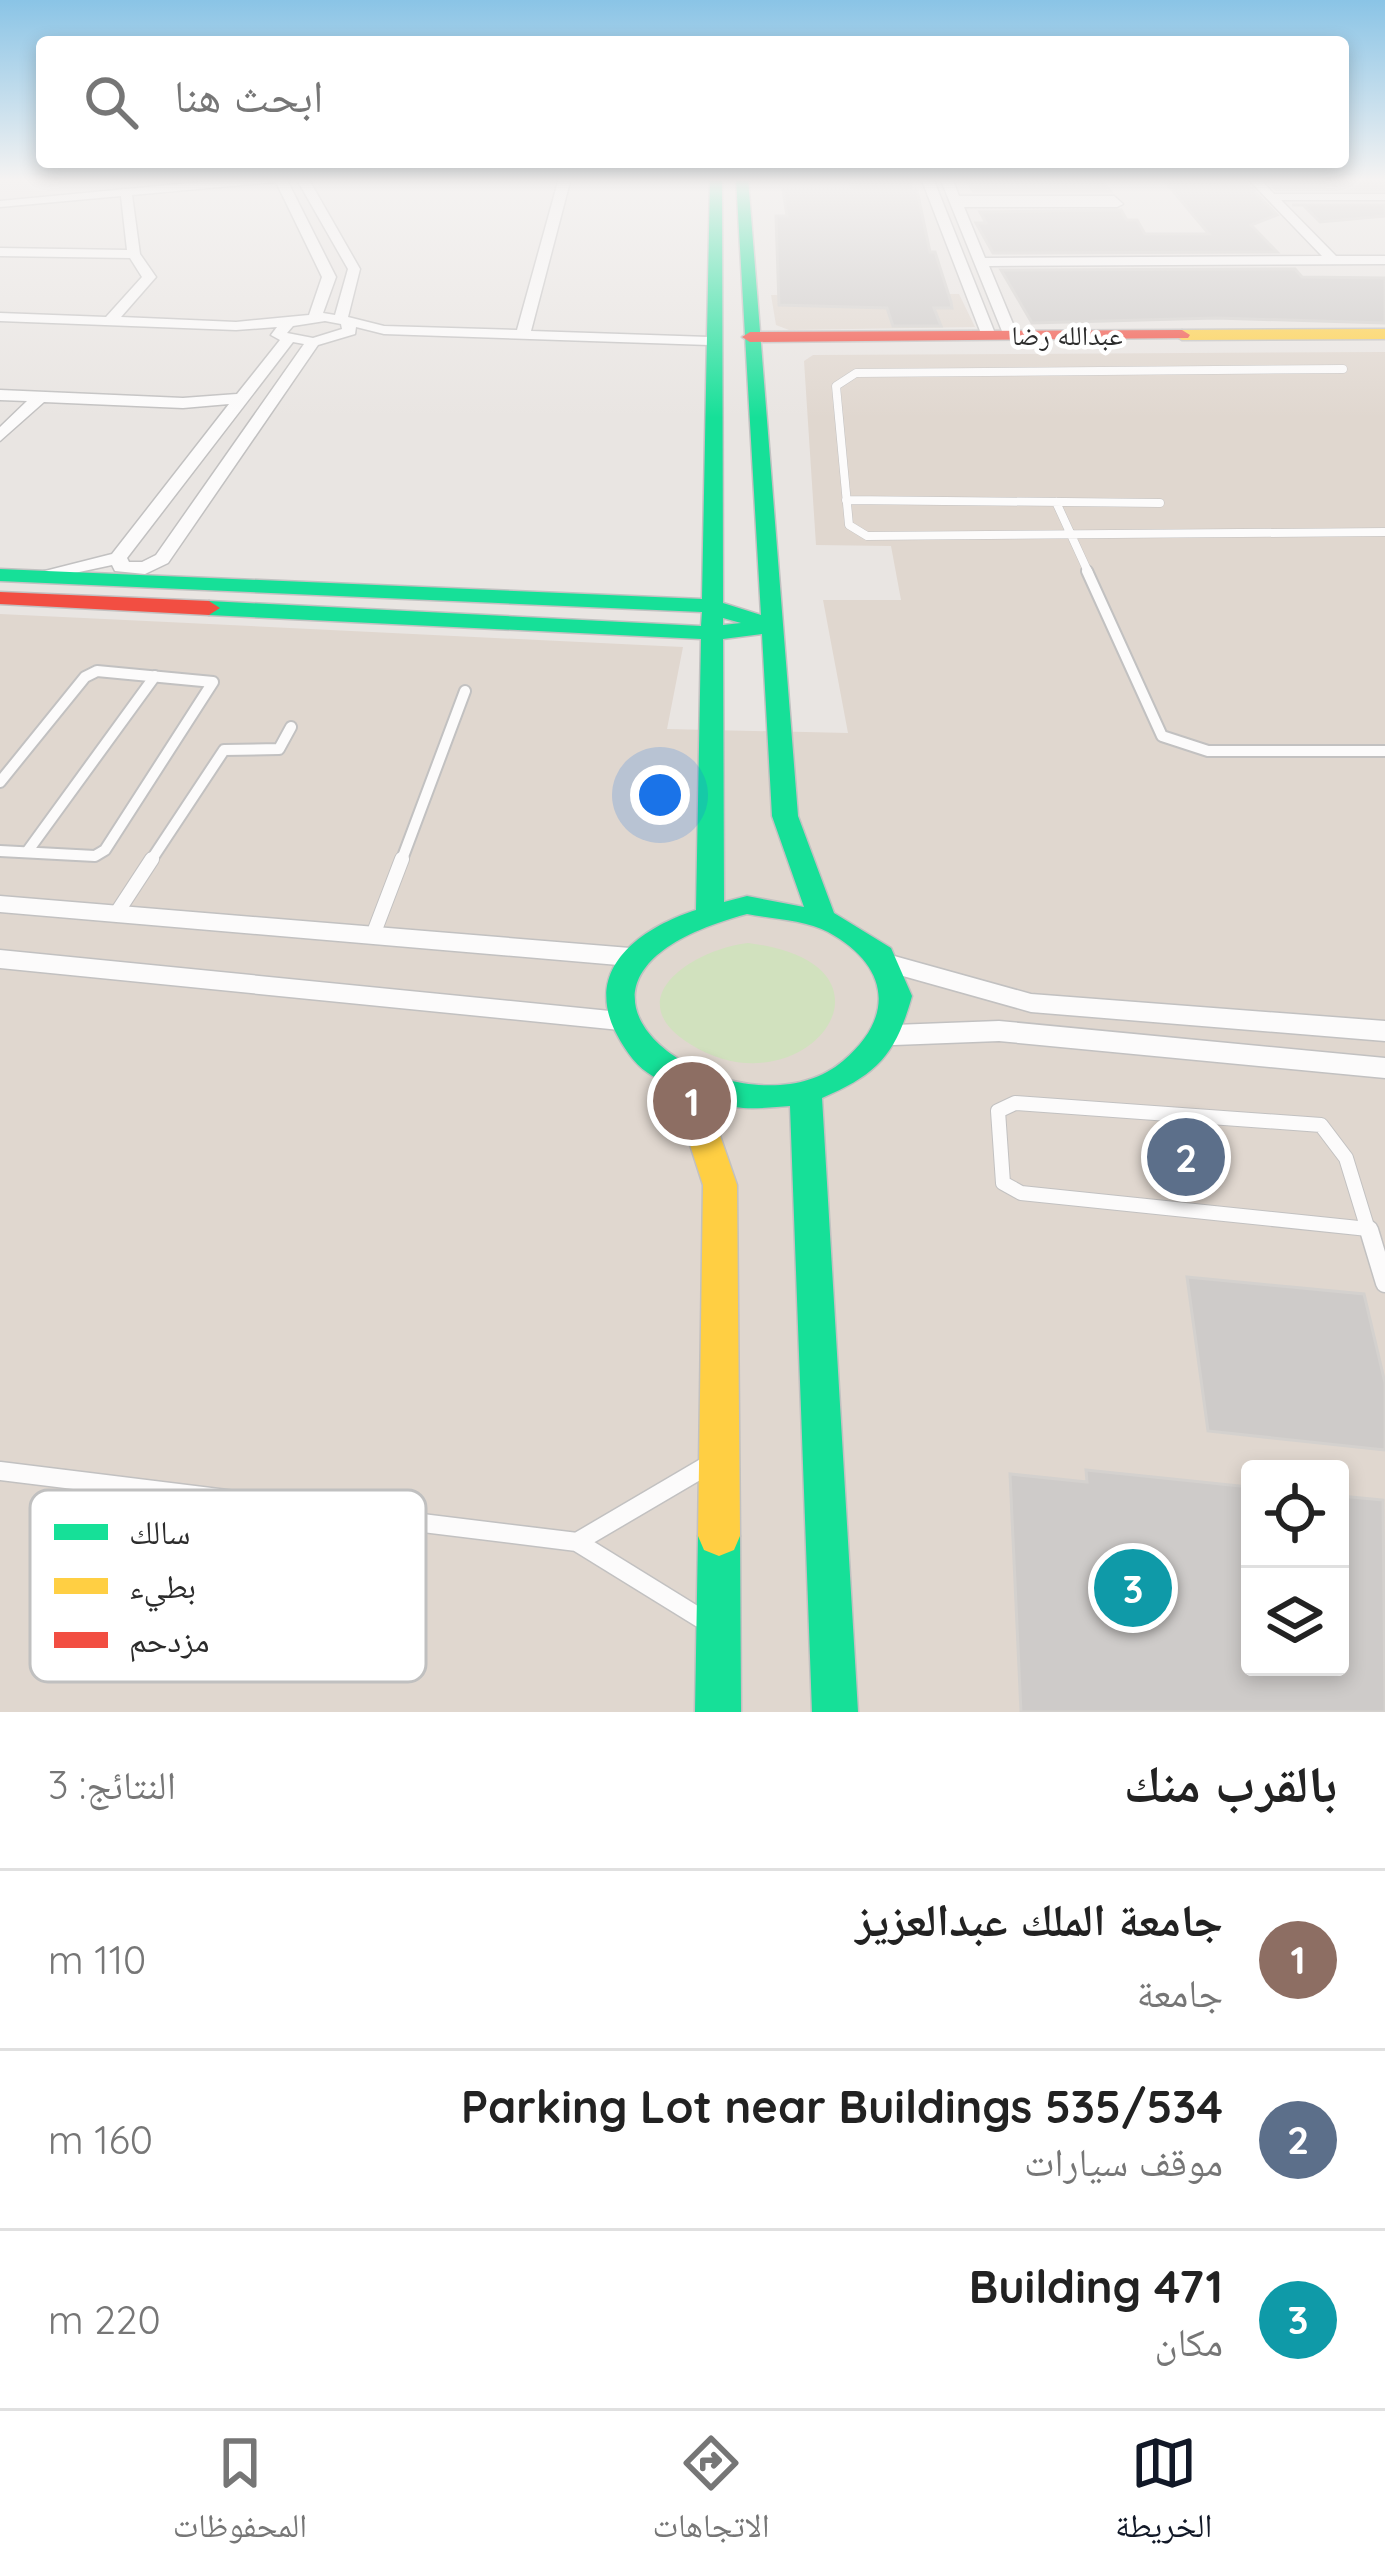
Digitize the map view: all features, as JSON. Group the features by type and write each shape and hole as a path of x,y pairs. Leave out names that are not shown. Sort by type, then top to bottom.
{"main road":[{"path":"710,910 713,258"},
{"path":"746,258 785,815 820,916"},
{"name":"عبدالله رضا","path":"750,342 1385,334"},
{"name":"عبدالله رضا","path":"750,342 1021,339 1385,344"},
{"path":"0,575 773,626"},
{"path":"0,598 712,620"},
{"path":"784,907 820,916 859,936 887,963 898,986 901,1011 894,1035 874,1061 845,1081 806,1094 723,1095 686,1083 656,1066 620,1021 617,988 630,957 651,936 710,910 784,907"},
{"path":"686,1083 720,1186 718,1712"},
{"path":"806,1094 835,1712"}],"street":[{"path":"111,320 149,277 137,258"},
{"path":"315,317 329,277 320,258"},
{"path":"344,320 354,269 348,258"},
{"path":"523,334 544,258"},
{"path":"974,258 1021,339"},
{"path":"979,258 1021,339"},
{"path":"1308,258 1311,261"},
{"path":"982,266 1333,260 1385,264"},
{"path":"982,266 1385,264"},
{"path":"0,317 236,326 285,332 313,343 384,329"},
{"path":"44,577 118,558 245,398 285,332 315,317 384,329 710,341"},
{"path":"340,337 351,328 344,320"},
{"path":"118,558 122,567 145,568 162,559 313,343"},
{"path":"0,395 183,403 245,398"},
{"path":"0,436 40,397"},
{"path":"162,559 190,584"},
{"path":"0,904 630,957"},
{"path":"0,959 620,1021"},
{"path":"887,963 1031,1003 1385,1031"},
{"path":"894,1035 999,1031 1385,1067"}],"lane":[{"path":"1343,369 856,373 836,386 849,525 867,536 1385,532"},
{"path":"846,500 1160,503"},
{"path":"1056,502 1162,736 1208,752 1385,751"},
{"path":"0,782 85,676 97,671 206,680 214,686 112,841 95,856 0,851"},
{"path":"28,852 155,676"},
{"path":"373,935 465,691"},
{"path":"116,914 224,750 279,748 291,727"},
{"path":"1368,1229 1021,1193 1003,1183 998,1111 1016,1103 1321,1125 1346,1158 1385,1283"},
{"path":"577,1542 720,1458"},
{"path":"0,1471 154,1490"},
{"path":"426,1523 577,1542 720,1630"}],"shaded area":[{"path":"959,294 975,327 789,330 776,325 771,295"},
{"path":"1385,352 1385,1712 0,1712 0,614 683,647 667,729 848,733 823,600 901,600 891,546 816,545 804,361 813,355"}],"green space":[{"path":"748,943 800,956 827,978 835,1003 826,1028 803,1049 771,1062 732,1061 690,1044 669,1027 660,1010 662,993 671,978 687,965"}],"building":[{"path":"777,258 937,258 952,308 934,308 941,326 893,326 887,308 779,305"},
{"path":"1295,269 1302,277 1385,278 1385,323 1216,318 1032,323 1001,270"},
{"path":"1187,1277 1364,1294 1385,1383 1385,1450 1208,1431"},
{"path":"1086,1470 1241,1486 1241,1676 1349,1676 1349,1497 1383,1500 1385,1712 1021,1712 1010,1474 1087,1482"}],"traffic: fast":[{"path":"710,910 715,258"},
{"path":"747,258 785,816 821,916"},
{"path":"0,575 709,606 773,626 714,633 209,608"},
{"path":"747,905 833,922 881,955 897,996 885,1038 851,1073 799,1095 735,1095 664,1068 638,1043 623,1010 622,985 642,948 681,925 747,905"},
{"path":"806,1094 835,1712"},
{"path":"718,1712 719,1536"}],"traffic: slow":[{"path":"1182,335 1385,334"},
{"path":"686,1083 720,1185 719,1536"}],"traffic: jam":[{"path":"750,337 1182,335"},
{"path":"0,598 209,608"}],"place":[{"name":"جامعة الملك عبدالعزيز","path":"692,1101"},
{"name":"Parking Lot near Buildings 535/534","path":"1186,1157"},
{"name":"Building 471","path":"1133,1588"}]}
